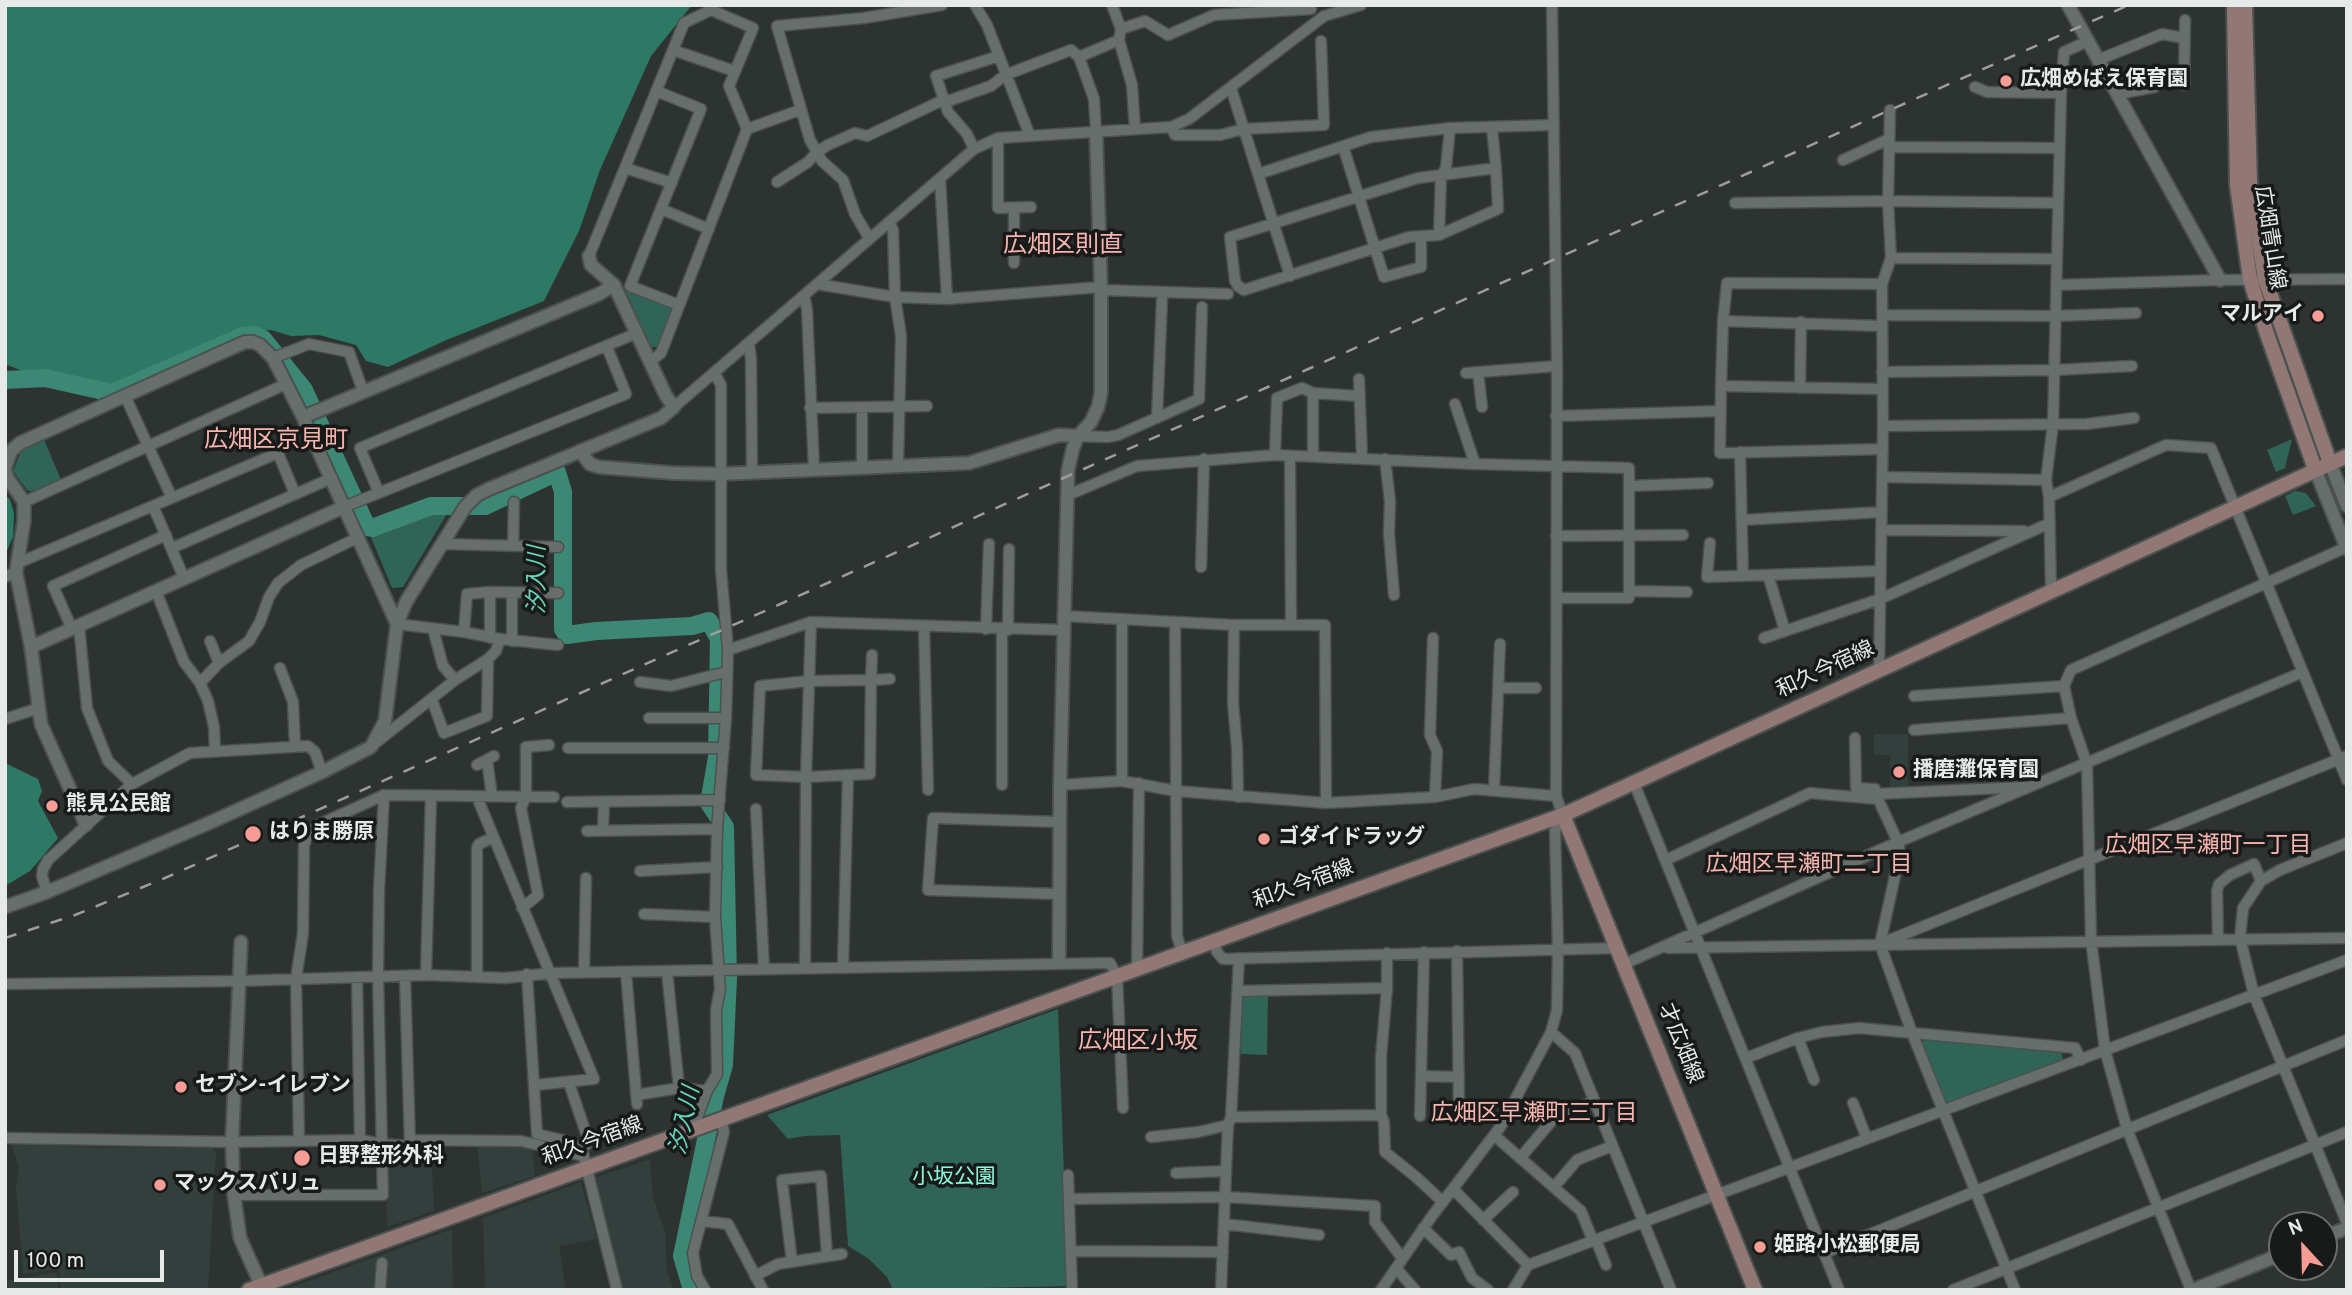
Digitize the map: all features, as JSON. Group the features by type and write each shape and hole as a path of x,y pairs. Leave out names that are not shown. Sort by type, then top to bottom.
{"main road":[{"name":"広畑青山線","path":"2234,5 2237,185 2250,279 2315,469"},
{"name":"広畑青山線","path":"2245,5 2250,183 2265,279 2330,463"},
{"name":"和久今宿線","path":"255,1288 584,1158 696,1127 1563,815 2347,456"},
{"name":"才広畑線","path":"1563,815 1755,1290"}],"street":[{"path":"869,238 855,214 843,180 817,152 800,110 777,26 864,18 943,5"},
{"path":"975,5 987,24 1030,136"},
{"path":"1112,5 1132,85 1135,129"},
{"path":"371,747 385,721 397,624 406,602 465,507 477,495 661,418 974,149 998,138 1171,127 1189,119 1324,16 1361,5"},
{"path":"1381,1290 1423,1228 1495,1136 1551,1032 1557,1010 1555,831 1563,815 1556,796 1557,366 1552,5"},
{"path":"2068,5 2220,280"},
{"path":"1079,57 1147,21 1168,35 1226,9 1310,7 1324,16"},
{"path":"650,362 661,353 747,129 729,86 753,28 710,10 684,23 589,256 591,265 614,285 650,362 674,407"},
{"path":"2184,85 2185,20"},
{"path":"2098,60 2162,34 2184,38"},
{"path":"1171,127 1175,135 1220,135 1244,129 1324,125 1321,41"},
{"path":"2051,590 2049,497 2046,480 2053,424 2061,93 2064,52 2088,41"},
{"path":"673,50 734,71"},
{"path":"777,182 808,162 817,152 855,134 867,136 943,100 951,100 991,86 1005,75 1071,50 1079,57 1094,99 1101,289 1100,400 1091,422 1078,436 1070,459 1063,616 1059,962"},
{"path":"974,149 967,134 948,112 936,76 999,56"},
{"path":"1975,87 1987,92 2061,93"},
{"path":"2117,94 2155,87"},
{"path":"1231,88 1290,276"},
{"path":"656,91 701,110 630,286 679,305"},
{"path":"747,129 800,110"},
{"path":"1879,670 1884,426 1882,284 1891,258 1888,201 1890,110"},
{"path":"1258,174 1371,137 1450,128 1554,125"},
{"path":"1439,235 1441,176 1446,168 1450,128"},
{"path":"1492,128 1496,168 1498,209 1439,235 1409,237 1244,290 1235,281 1230,237 1418,178 1496,168"},
{"path":"998,138 998,208 1031,207"},
{"path":"1843,160 1889,143 2059,148"},
{"path":"1343,146 1384,277 1421,267 1421,236"},
{"path":"625,168 672,183"},
{"path":"940,178 947,299"},
{"path":"1735,203 2058,202"},
{"path":"1014,208 1014,263"},
{"path":"661,209 709,229"},
{"path":"889,222 893,230 895,297 901,336 898,466"},
{"path":"1891,258 2057,259"},
{"path":"2056,285 2347,279"},
{"path":"1882,284 1727,283 1723,321 1720,453 1883,449"},
{"path":"817,284 895,297 947,299 1101,289 1228,294"},
{"path":"303,417 599,294 614,285"},
{"path":"804,296 807,309 814,469"},
{"path":"1157,418 1162,299"},
{"path":"580,451 590,464 599,467 720,474 969,463 1059,435 1108,437 1199,399 1202,307"},
{"path":"1723,321 1801,323 2136,313"},
{"path":"1800,388 1801,323"},
{"path":"379,493 360,448 637,333"},
{"path":"86,825 41,724 31,647 13,571 24,521 24,502 7,477 5,468 11,452 20,443 126,398 245,342 260,345 273,358 303,417 397,624"},
{"path":"273,358 309,344 349,352 363,391"},
{"path":"749,344 751,471"},
{"path":"31,647 345,506 626,394 607,347"},
{"path":"1466,373 1557,366"},
{"path":"1882,372 2053,370 2132,366"},
{"path":"1478,372 1482,407"},
{"path":"696,1127 707,1091 717,1074 716,1010 720,989 715,917 717,828 720,806 720,748 726,718 728,650 721,570 720,385 715,374"},
{"path":"1359,379 1362,458"},
{"path":"24,502 286,384"},
{"path":"1721,386 1882,389"},
{"path":"1275,455 1277,398 1302,388 1313,393 1358,396"},
{"path":"1313,393 1313,456"},
{"path":"126,398 172,498"},
{"path":"1455,404 1475,464"},
{"path":"810,408 927,407"},
{"path":"862,408 862,467"},
{"path":"1556,416 1721,411"},
{"path":"1884,426 2087,424 2134,418"},
{"path":"2049,497 2166,444 2211,447 2303,672 2342,758 2347,780"},
{"path":"1740,452 1743,576"},
{"path":"13,571 153,506 278,453 295,494"},
{"path":"1068,495 1137,466 1275,455 1629,468 1629,598 1557,598"},
{"path":"1290,457 1291,625"},
{"path":"1201,567 1203,459"},
{"path":"1385,459 1390,501 1389,533 1394,596"},
{"path":"2330,463 2347,506"},
{"path":"2268,1260 2192,1290 2127,1129 2105,1050 2091,940 2087,764 2071,718 2064,686 2071,670 2347,548 2315,469"},
{"path":"1882,477 2046,480"},
{"path":"172,548 332,478"},
{"path":"1629,486 1708,483"},
{"path":"513,545 514,502"},
{"path":"153,506 184,579"},
{"path":"1742,520 1882,512"},
{"path":"1764,638 1880,599 2050,523"},
{"path":"1881,530 2030,531"},
{"path":"132,784 108,761 87,708 76,627 53,586 166,535"},
{"path":"1556,536 1684,536"},
{"path":"200,683 219,663 249,641 278,583 301,565 359,537"},
{"path":"1710,543 1707,577 1881,571"},
{"path":"444,544 558,547"},
{"path":"986,629 989,544"},
{"path":"1002,785 1004,629 1009,549"},
{"path":"1768,575 1785,631"},
{"path":"156,591 184,662 200,683 208,701 214,727 215,751"},
{"path":"1629,591 1687,592"},
{"path":"5,907 47,892 322,772 371,747 496,651 490,592"},
{"path":"512,593 512,641"},
{"path":"464,632 467,594 558,593"},
{"path":"1063,616 1234,625 1325,625 1326,803"},
{"path":"1122,619 1122,781"},
{"path":"728,650 811,622 1064,630"},
{"path":"805,968 806,777 811,622"},
{"path":"1175,622 1177,936 1182,952"},
{"path":"397,624 464,632 495,639 558,645"},
{"path":"1234,625 1233,703 1238,797"},
{"path":"924,626 928,790"},
{"path":"433,629 443,666 455,680"},
{"path":"1433,638 1430,735 1437,751 1435,797"},
{"path":"210,641 219,663"},
{"path":"1494,790 1500,644"},
{"path":"872,655 871,680 870,774 806,777 756,775 760,686 809,681 871,680 890,679"},
{"path":"432,700 444,733 487,716 488,659"},
{"path":"280,668 293,702 295,746"},
{"path":"640,682 670,686 726,672"},
{"path":"1624,964 1898,842 2303,672"},
{"path":"1914,696 2064,686"},
{"path":"1499,688 1536,688"},
{"path":"6,715 39,708"},
{"path":"649,718 726,718"},
{"path":"1914,730 2071,718"},
{"path":"1855,738 1857,788 1875,789 1898,842 1900,853 1880,944 1912,1033 2015,1290"},
{"path":"522,908 538,895 521,808 526,796 526,747 549,746"},
{"path":"47,892 42,876 48,860 132,784 190,753 308,747 315,752 322,772"},
{"path":"568,748 720,748"},
{"path":"1880,944 2342,758"},
{"path":"486,760 492,796"},
{"path":"844,967 848,776"},
{"path":"1060,786 1122,781 1176,791 1326,803 1435,797 1474,789 1556,796"},
{"path":"1137,969 1139,783"},
{"path":"1634,783 1839,1290"},
{"path":"1666,860 1810,793 1877,796 2032,787"},
{"path":"299,1141 296,979 303,933 304,846 307,835 320,824 384,795 554,797"},
{"path":"233,1195 383,1195 378,976 384,795"},
{"path":"426,975 431,797"},
{"path":"477,797 594,1079 535,1085"},
{"path":"567,802 708,800 720,806"},
{"path":"603,830 604,802"},
{"path":"756,809 764,969"},
{"path":"1059,894 928,890 933,818 1060,822"},
{"path":"587,831 717,828"},
{"path":"477,977 477,848 479,844 492,838"},
{"path":"2347,843 2280,870 2261,881 2243,908 2241,938 2254,995 2347,1225"},
{"path":"2218,938 2217,891 2220,884 2230,875 2254,864 2261,881"},
{"path":"640,871 717,867"},
{"path":"584,972 586,878"},
{"path":"644,914 715,917"},
{"path":"1664,948 2347,938"},
{"path":"241,942 232,1142 233,1195 240,1238 255,1288"},
{"path":"1213,942 1223,959 1617,948"},
{"path":"1457,951 1459,1110"},
{"path":"1420,1116 1424,952"},
{"path":"1387,953 1381,1057 1381,1115 1384,1122 1385,1152 1443,1202"},
{"path":"1221,1290 1240,958"},
{"path":"1513,1290 1528,1265 2347,960"},
{"path":"5,984 426,975 505,978 584,972 1110,962 1116,976 1123,1108"},
{"path":"667,971 679,1088"},
{"path":"626,972 637,1100 679,1088 707,1091"},
{"path":"527,975 537,1134 562,1140 584,1158"},
{"path":"5,1138 232,1142 360,1140 410,1146 405,976"},
{"path":"357,977 360,1140"},
{"path":"1238,991 1387,988"},
{"path":"1746,1058 1798,1038 1859,1028 2075,1048 2081,1060"},
{"path":"1551,1032 1575,1053 1671,1290"},
{"path":"1798,1038 1814,1080"},
{"path":"1824,1253 2347,1040"},
{"path":"1421,1076 1459,1077"},
{"path":"569,1083 589,1142 584,1158 617,1290"},
{"path":"1521,1157 1555,1118 1594,1101"},
{"path":"1853,1103 1867,1139"},
{"path":"1151,1137 1198,1132 1230,1121 1381,1115"},
{"path":"705,1290 697,1276 693,1253 724,1132 721,1118"},
{"path":"1954,1290 2347,1132"},
{"path":"1495,1136 1581,1211 1606,1265"},
{"path":"410,1140 521,1141 584,1158"},
{"path":"1554,1186 1577,1160 1612,1146"},
{"path":"1176,1172 1226,1171"},
{"path":"1068,1175 1072,1290"},
{"path":"792,1262 782,1181 821,1177 827,1255"},
{"path":"1454,1190 1528,1265"},
{"path":"1483,1220 1513,1192"},
{"path":"1070,1199 1225,1197 1375,1206 1374,1222 1402,1258"},
{"path":"701,1221 727,1224 762,1290"},
{"path":"1224,1224 1320,1235"},
{"path":"1423,1228 1451,1255 1459,1252 1472,1278 1488,1290"},
{"path":"1071,1251 1223,1252"},
{"path":"755,1276 778,1264 842,1254"},
{"path":"380,1290 382,1263"},
{"path":"1396,1268 1415,1290"}],"shaded area":[{"name":"播磨灘保育園","path":"1874,734 1908,734 1908,788 1890,789 1890,755 1874,755"},
{"path":"431,1143 434,1211 387,1227 386,1151 416,1151 416,1144"},
{"path":"11,1144 111,1148 211,1147 216,1152 208,1290 61,1290 59,1269 23,1274 16,1187 19,1167"},
{"path":"477,1144 532,1147 535,1176 482,1193"},
{"path":"650,1159 653,1198 665,1231 667,1271 673,1290 623,1290 594,1178"},
{"path":"581,1182 597,1239 559,1246 566,1290 485,1290 483,1218"},
{"path":"452,1229 453,1290 283,1290 381,1255"},
{"path":"57,1272 58,1290 5,1290 5,1281"}],"green space":[{"path":"5,5 692,5 651,56 600,170 579,231 544,301 444,341 388,367 366,361 356,345 319,335 291,336 271,330 240,332 209,343 140,377 107,385 20,370 5,364"},
{"path":"625,288 670,305 672,312 657,347 649,347 623,291"},
{"path":"44,439 61,480 33,492 27,490 13,471 22,449"},
{"path":"2292,439 2285,468 2276,472 2267,450"},
{"path":"2295,491 2306,493 2316,506 2293,515 2285,496"},
{"path":"5,496 10,499 14,514 13,537 5,555"},
{"path":"451,507 403,587 392,588 368,530 431,508"},
{"path":"5,763 38,779 42,791 38,801 58,838 30,871 5,886"},
{"path":"1242,995 1268,996 1267,1055 1241,1054"},
{"name":"小坂公園","path":"1058,1009 1068,1286 893,1290 887,1277 869,1259 848,1246 840,1135 788,1139 767,1115"},
{"path":"1925,1039 2061,1051 2063,1060 1948,1103 1944,1101 1921,1043"}],"waterway":[{"name":"汐入川","path":"5,380 45,378 112,393 243,336 254,335 263,339 304,390 367,527 372,528 431,506 485,506 557,472 563,492 563,629 567,635 692,626 709,621 719,639 717,757 709,803 725,827 728,978 724,1065 715,1096 682,1256 692,1290"}],"railway":[{"path":"5,938 75,915 165,878 2129,5"}],"place":[{"name":"広畑めばえ保育園","path":"2006,81"},
{"name":"マルアイ","path":"2318,316"},
{"name":"播磨灘保育園","path":"1899,772"},
{"name":"熊見公民館","path":"52,806"},
{"name":"はりま勝原","path":"253,834"},
{"name":"ゴダイドラッグ","path":"1264,839"},
{"name":"セブン-イレブン","path":"181,1087"},
{"name":"日野整形外科","path":"302,1158"},
{"name":"マックスバリュ","path":"160,1185"},
{"name":"姫路小松郵便局","path":"1760,1247"}],"district":[{"name":"広畑区則直","path":"1063,247"},
{"name":"広畑区京見町","path":"276,442"},
{"name":"広畑区早瀬町一丁目","path":"2208,847"},
{"name":"広畑区早瀬町二丁目","path":"1809,866"},
{"name":"広畑区小坂","path":"1138,1043"},
{"name":"広畑区早瀬町三丁目","path":"1534,1115"}]}
